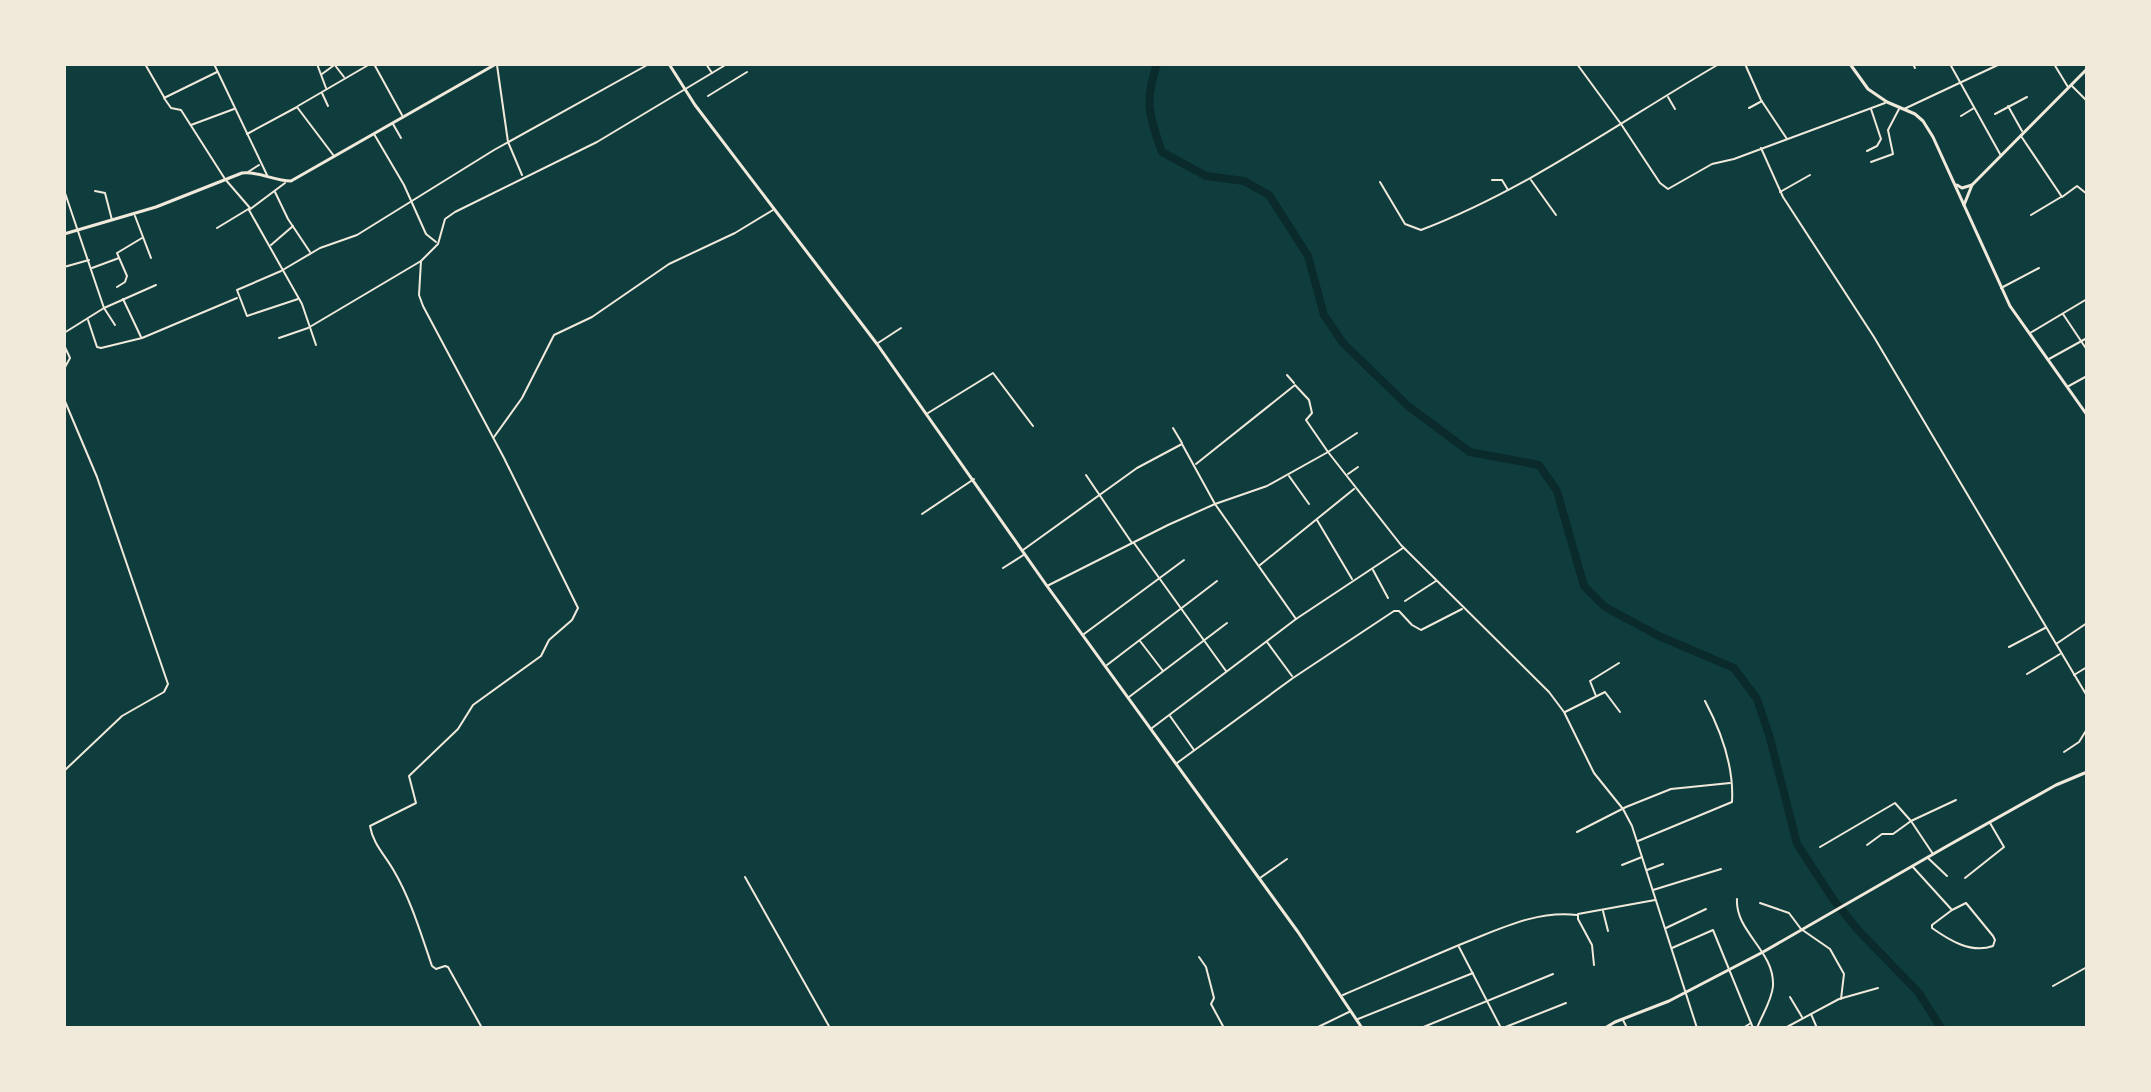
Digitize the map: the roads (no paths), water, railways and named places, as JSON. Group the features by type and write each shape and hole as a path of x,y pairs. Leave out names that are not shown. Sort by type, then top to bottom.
{"street":[{"path":"145,64 171,108 181,110 225,179 250,208 298,299 316,345"},
{"path":"214,64 267,176"},
{"path":"317,64 327,89"},
{"path":"247,134 372,64 403,117"},
{"path":"217,228 286,182 496,64 508,142 523,177"},
{"path":"298,299 247,316 238,297 238,289 281,271 310,253 357,235 508,142 649,64"},
{"path":"669,64 695,105 877,344 1362,1028"},
{"path":"706,64 712,73"},
{"path":"279,338 308,328 421,261 438,244 445,219 449,216 597,142 727,64"},
{"path":"1380,182 1405,224 1421,230 1530,179 1719,64"},
{"path":"1745,64 1762,101 1787,139"},
{"path":"1850,64 1868,89 1923,121 2010,306 2087,415"},
{"path":"1950,64 2001,155"},
{"path":"1871,162 1893,154 1888,130 1901,109 2000,64"},
{"path":"2054,64 2070,87 2087,101"},
{"path":"321,75 334,65 345,78"},
{"path":"1579,65 1662,186 1668,189 1712,164 1887,102"},
{"path":"1964,205 1972,185 2087,69"},
{"path":"164,98 217,72"},
{"path":"708,96 747,72"},
{"path":"322,92 328,106"},
{"path":"1667,96 1675,109"},
{"path":"1995,114 2027,97"},
{"path":"695,105 701,101"},
{"path":"1749,108 1762,101"},
{"path":"2008,106 2062,197"},
{"path":"297,107 335,157"},
{"path":"190,125 235,108"},
{"path":"1961,116 1974,108"},
{"path":"1867,151 1876,147 1881,139 1871,109"},
{"path":"393,123 401,138"},
{"path":"374,133 426,234 438,244"},
{"path":"1761,148 1780,192 1874,337 2087,696"},
{"path":"64,234 134,214 260,165"},
{"path":"248,172 286,182"},
{"path":"1780,192 1810,175"},
{"path":"1530,179 1556,215"},
{"path":"1492,180 1502,180 1508,190"},
{"path":"1954,184 1962,188 1972,185"},
{"path":"2031,215 2077,186 2087,194"},
{"path":"64,190 104,308 115,325"},
{"path":"95,191 105,193 112,221"},
{"path":"275,191 310,253"},
{"path":"493,438 522,398 554,335 603,311 669,264 735,233 773,210"},
{"path":"134,214 151,258"},
{"path":"270,246 293,226"},
{"path":"117,287 125,282 127,276 119,252 142,238"},
{"path":"91,269 119,258"},
{"path":"64,267 89,260"},
{"path":"421,261 419,295 423,306 568,585 578,613 549,640 541,656 473,705 458,729 409,776 416,803 372,823 370,829 414,913 432,966 436,969 448,967 482,1028"},
{"path":"2001,288 2039,268"},
{"path":"64,333 104,308 156,285"},
{"path":"88,320 99,348 142,338 238,297"},
{"path":"123,299 142,338"},
{"path":"2029,333 2087,299"},
{"path":"2062,313 2087,350"},
{"path":"877,344 901,328"},
{"path":"2048,360 2087,338"},
{"path":"64,345 70,358 64,369"},
{"path":"927,414 993,373 1033,426"},
{"path":"1287,375 1310,403 1312,413 1306,420 1403,547 1537,678 1564,712 1592,769 1623,809 1637,841 1697,1028"},
{"path":"2067,387 2087,376"},
{"path":"1195,465 1295,385"},
{"path":"64,399 97,477 168,684 164,692 122,716 64,771"},
{"path":"1173,428 1215,504 1296,619"},
{"path":"1047,586 1215,504 1267,486 1357,433"},
{"path":"1003,568 1137,468 1182,444"},
{"path":"1347,474 1358,467"},
{"path":"1086,475 1227,672"},
{"path":"1289,475 1309,504"},
{"path":"922,514 974,479"},
{"path":"1259,566 1356,488"},
{"path":"1316,519 1353,581"},
{"path":"1151,729 1296,619 1403,547"},
{"path":"1083,634 1184,560"},
{"path":"1373,569 1388,598"},
{"path":"1106,666 1217,581"},
{"path":"1405,601 1437,581"},
{"path":"1176,764 1293,678 1394,611 1399,611 1421,630 1464,608"},
{"path":"1128,697 1227,623"},
{"path":"2056,644 2087,623"},
{"path":"2009,647 2046,627"},
{"path":"1140,640 1163,671"},
{"path":"1266,642 1293,678"},
{"path":"2027,674 2061,653"},
{"path":"1596,698 1590,681 1619,663"},
{"path":"2074,675 2087,667"},
{"path":"1564,712 1605,692 1620,712"},
{"path":"1637,841 1729,805 1732,800 1725,748 1705,701"},
{"path":"1169,715 1194,750"},
{"path":"2064,752 2079,742 2087,729"},
{"path":"1605,1028 1686,992 1763,952 2056,785 2087,772"},
{"path":"1577,832 1671,789 1732,783"},
{"path":"1867,845 1883,833 1893,834 1911,821 1956,800"},
{"path":"1820,847 1895,803 1933,854"},
{"path":"1965,878 2004,847 1990,822"},
{"path":"1622,865 1642,857"},
{"path":"1927,857 1947,876"},
{"path":"1259,879 1287,859"},
{"path":"1646,871 1663,864"},
{"path":"1912,866 1952,910"},
{"path":"1652,890 1721,869"},
{"path":"745,877 830,1028"},
{"path":"1671,948 1712,929 1755,1028 1773,985 1763,952 1738,916 1737,899"},
{"path":"1342,996 1500,928 1538,917 1577,915 1655,900"},
{"path":"1760,903 1788,913 1801,929 1820,941 1836,958 1844,974 1841,999"},
{"path":"1966,903 1995,940 1993,946 1988,949 1957,945 1932,928 1952,910 1966,903"},
{"path":"1603,909 1608,931"},
{"path":"1665,929 1706,909"},
{"path":"1577,915 1592,945 1594,965"},
{"path":"1459,945 1502,1028 1566,1003"},
{"path":"1199,957 1206,967 1214,998 1211,1004 1224,1028"},
{"path":"2053,986 2087,967"},
{"path":"1357,1019 1473,973"},
{"path":"1421,1028 1553,974"},
{"path":"1785,1028 1841,999 1878,988"},
{"path":"1790,997 1802,1018"},
{"path":"1316,1028 1352,1011"},
{"path":"1810,1013 1817,1028"},
{"path":"1623,1019 1627,1028"},
{"path":"1743,1028 1751,1023"}],"waterway":[{"path":"1157,64 1149,99 1162,152 1206,176 1244,181 1269,195 1308,256 1324,315 1343,343 1408,406 1470,452 1539,465 1557,491 1584,586 1605,607 1659,636 1734,668 1757,699 1797,844 1833,899 1857,929 1919,993 1941,1028"}]}
